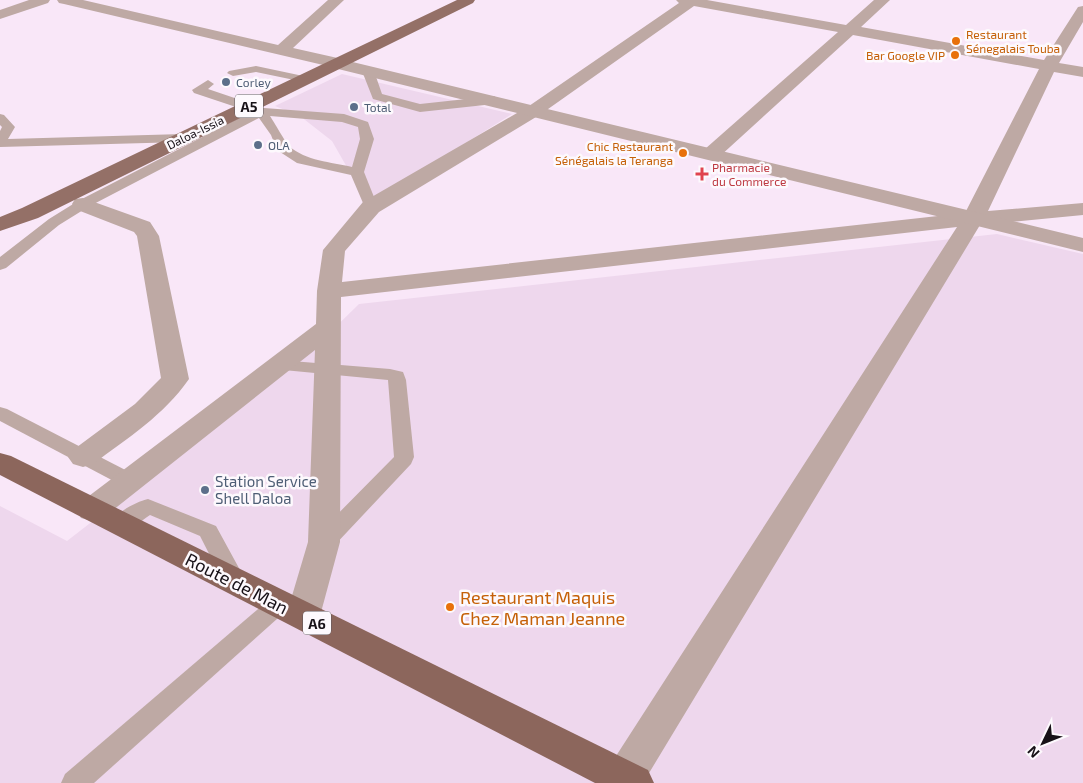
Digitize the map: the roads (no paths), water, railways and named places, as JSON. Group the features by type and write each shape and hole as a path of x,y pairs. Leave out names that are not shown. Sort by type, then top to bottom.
{"highway":[{"name":"Route de Man","path":"0,464 626,781"}],"main road":[{"name":"Daloa-Issia","path":"30,213 183,138 255,109 304,79 468,0"},
{"name":"A5","path":"0,224 30,213"},
{"name":"A5","path":"0,235 30,213"}],"street":[{"path":"0,15 43,0"},
{"path":"64,0 494,100 1083,245"},
{"path":"281,50 337,0"},
{"path":"291,610 324,542 329,291 334,250 371,208 535,110 689,0 1083,72"},
{"path":"712,153 852,30 883,0"},
{"path":"626,781 973,219 1049,65 1083,10"},
{"path":"83,204 142,227 148,236 174,379 167,391 155,402 83,457"},
{"path":"329,291 973,219 1083,209"},
{"path":"106,517 130,481 328,327"}],"lane":[{"path":"233,73 256,69 304,79"},
{"path":"208,84 198,90 255,109 344,118 364,125 367,139 357,172 371,208"},
{"path":"255,109 278,135 282,147 302,160 357,172"},
{"path":"0,265 54,222 83,204 255,109"},
{"path":"0,118 9,127 0,142"},
{"path":"0,142 183,138"},
{"path":"280,365 396,376 404,457 398,468 324,542"},
{"path":"0,413 130,481"},
{"path":"75,783 291,610"}],"place":[{"name":"Restaurant Sénegalais Touba","path":"956,41"},
{"name":"Bar Google VIP","path":"955,55"},
{"name":"Corley","path":"226,82"},
{"name":"Total","path":"354,107"},
{"name":"OLA","path":"258,145"},
{"name":"Chic Restaurant Sénégalais la Teranga","path":"683,153"},
{"name":"Pharmacie du Commerce","path":"702,174"},
{"name":"Station Service Shell Daloa","path":"205,490"},
{"name":"Restaurant Maquis Chez Maman Jeanne","path":"450,607"}]}
